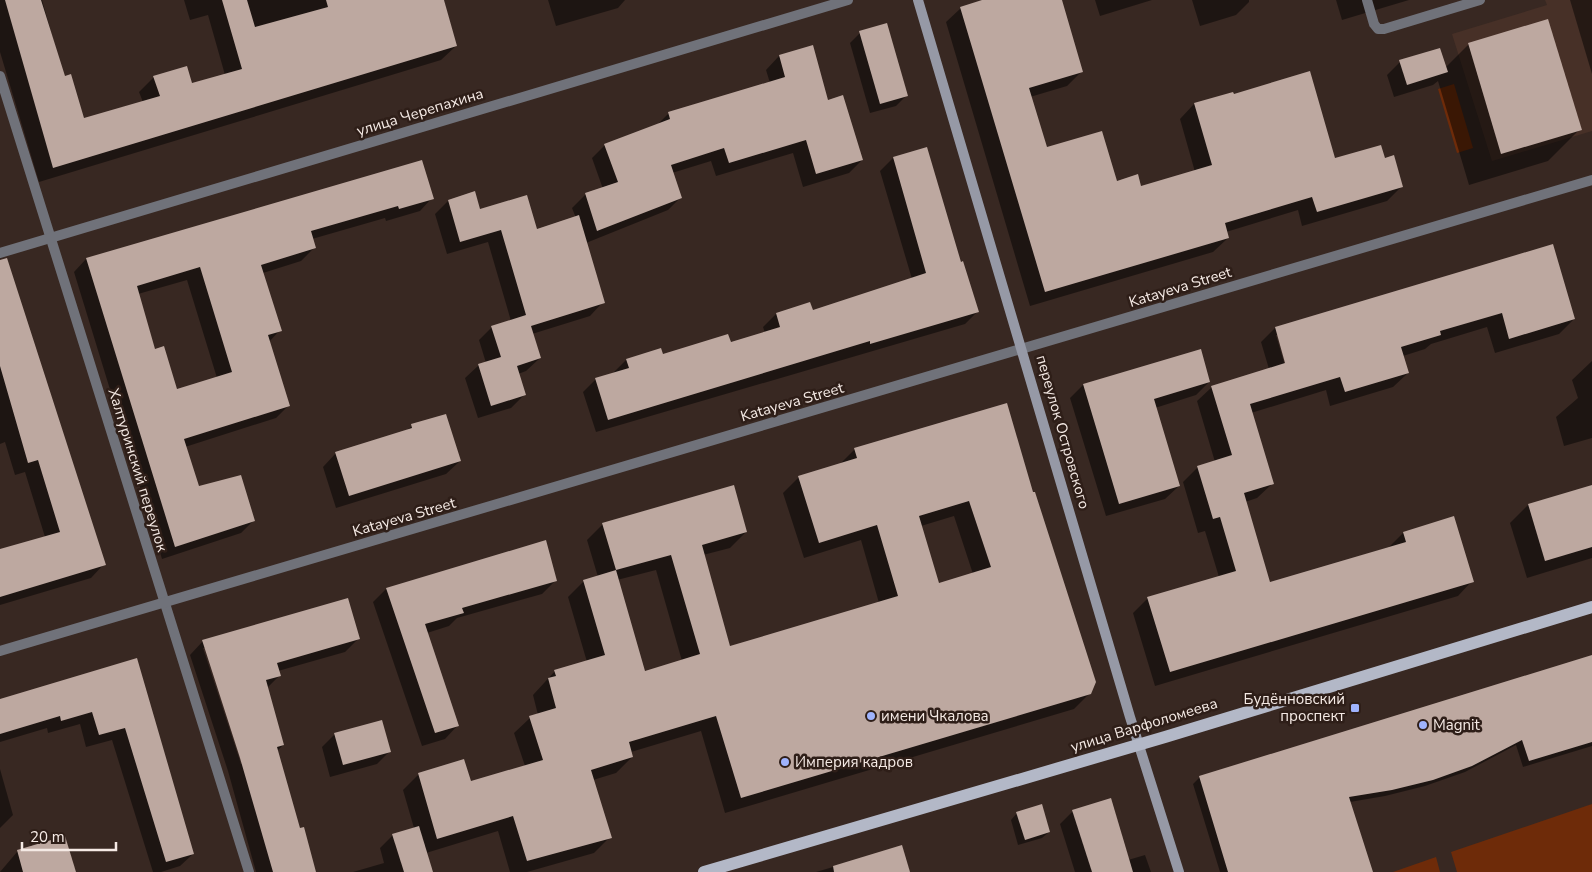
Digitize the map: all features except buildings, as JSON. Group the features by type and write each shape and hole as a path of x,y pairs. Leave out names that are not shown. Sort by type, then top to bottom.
{"main road":[{"name":"улица Варфоломеева","path":"704,872 1592,607"}],"street":[{"name":"улица Черепахина","path":"0,253 848,0"},
{"name":"переулок Островского","path":"918,0 1138,744 1179,872"},
{"path":"1367,0 1374,24 1378,29 1384,29 1480,0"},
{"name":"Халтуринский переулок","path":"0,76 249,872"},
{"name":"Katayeva Street","path":"0,651 1023,350 1592,180"}],"shaded area":[{"path":"1545,0 1592,0 1592,131 1492,161 1452,34 1547,5"},
{"path":"1454,84 1473,148 1457,153 1438,89"},
{"path":"1592,804 1592,872 1457,872 1451,852"},
{"path":"1436,857 1440,872 1393,872"}],"place":[{"name":"Будённовский проспект","path":"1355,708"},
{"name":"имени Чкалова","path":"871,716"},
{"name":"Magnit","path":"1423,725"},
{"name":"Империя кадров","path":"785,762"}]}
